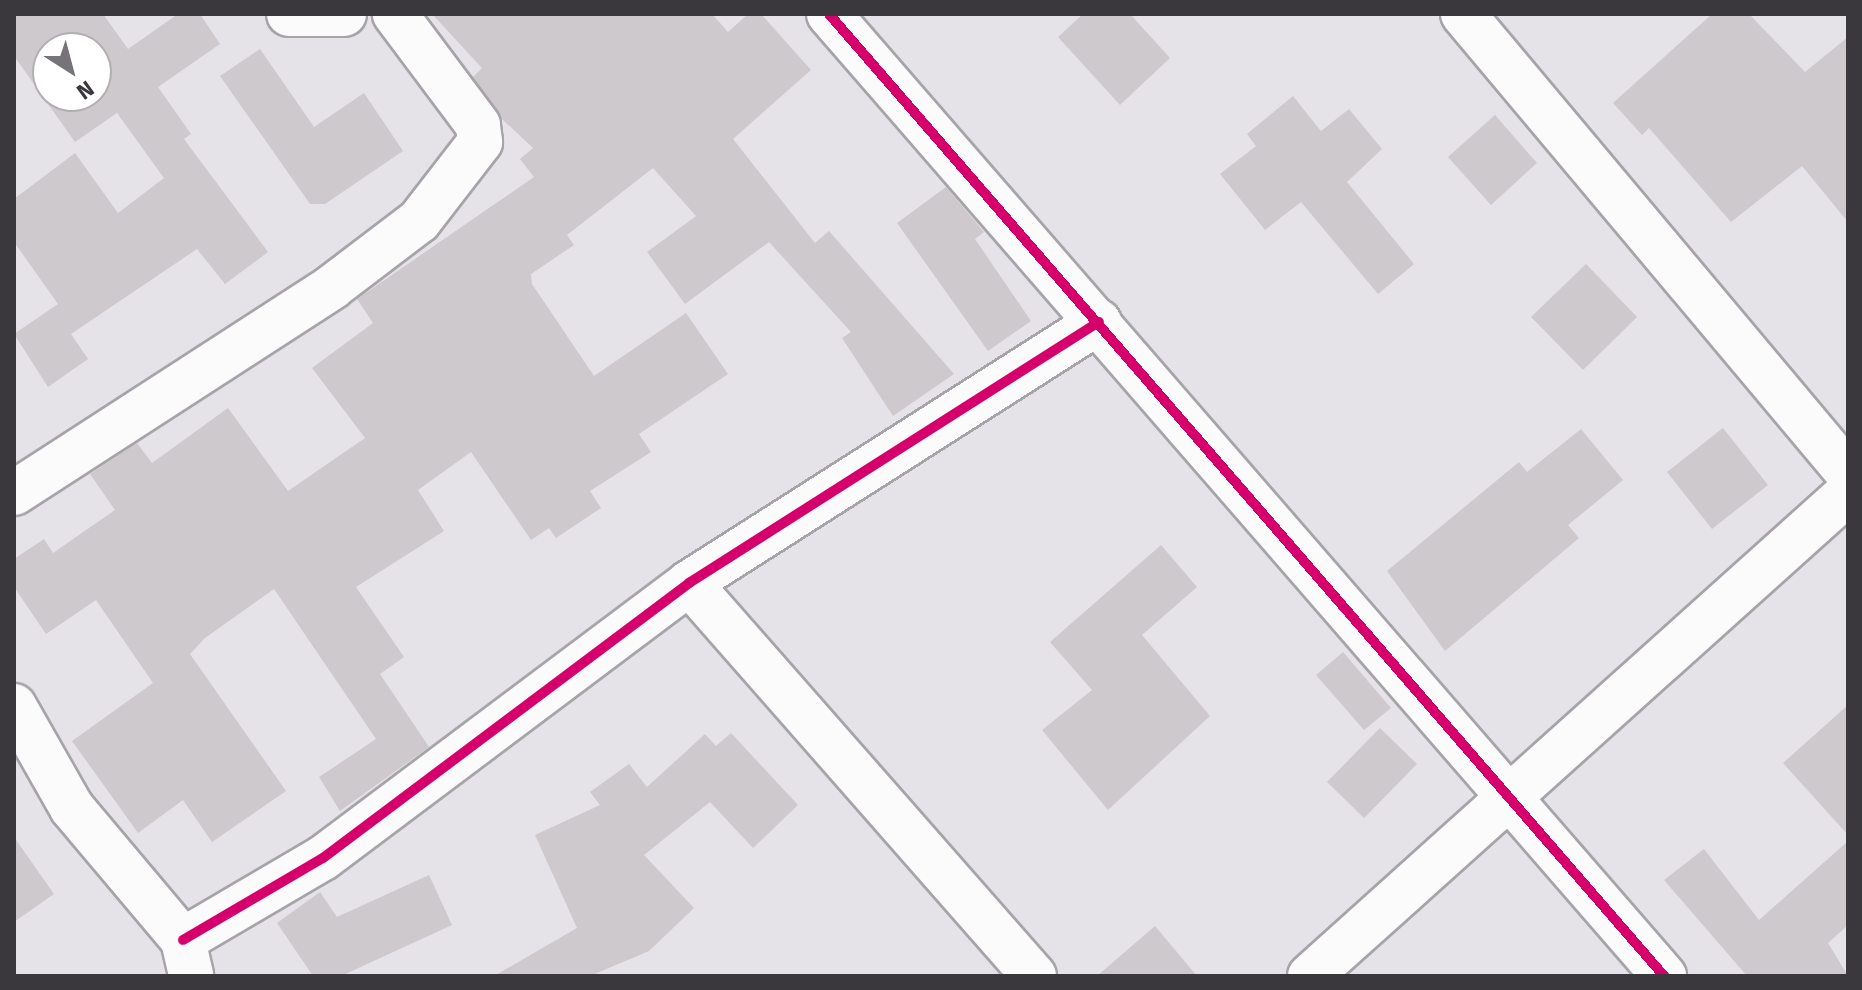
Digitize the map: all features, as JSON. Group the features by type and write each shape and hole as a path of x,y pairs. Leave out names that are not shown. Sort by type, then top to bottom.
{"street":[{"path":"289,14 344,14"},
{"path":"17,487 332,287 419,221 480,142 478,125 395,14"},
{"path":"829,14 1513,796 1664,976"},
{"path":"1463,14 1848,473"},
{"path":"14,706 72,808 187,958 689,583 1099,322"},
{"path":"1310,976 1848,493"},
{"path":"689,583 1034,976"}],"building":[{"path":"14,14 103,14 128,49 178,14 200,14 220,44 158,87 191,134 184,139 268,252 225,284 197,249 71,334 88,359 48,387 14,334 58,304 14,242 14,199 75,153 118,213 164,178 117,113 75,142 54,112 112,112 112,32 32,32 32,81 14,56"},
{"path":"432,14 712,14 728,32 748,14 761,14 811,70 733,139 815,243 829,231 954,374 893,416 842,338 851,332 769,242 685,304 647,252 696,216 653,168 567,235 574,245 531,274 532,284 594,376 686,313 728,374 639,434 651,452 590,491 601,508 556,538 549,528 531,540 471,452 418,490 444,531 356,587 404,657 380,674 429,747 340,811 319,777 376,739 274,589 205,638 190,654 286,791 212,842 183,800 138,833 72,741 153,683 96,600 46,634 14,587 14,559 44,539 53,553 115,510 90,474 137,443 152,463 228,408 288,491 365,438 312,368 373,323 357,299 534,177 520,159 533,148 502,119 473,77 482,68"},
{"path":"1083,14 1130,14 1170,58 1120,105 1058,37"},
{"path":"1712,14 1749,14 1805,72 1848,37 1848,222 1802,166 1731,222 1649,128 1642,135 1613,103"},
{"path":"260,49 314,127 364,93 403,151 325,204 310,204 220,76"},
{"path":"1293,96 1321,131 1349,109 1382,149 1347,182 1414,264 1378,294 1301,202 1265,230 1220,174 1256,146 1247,134"},
{"path":"1495,115 1537,163 1491,205 1448,157"},
{"path":"946,187 984,232 975,239 1031,321 988,351 897,223"},
{"path":"1586,264 1637,317 1583,370 1531,317"},
{"path":"1723,428 1768,485 1712,529 1667,472"},
{"path":"1581,429 1623,480 1568,525 1579,538 1445,651 1387,571 1519,462 1527,472"},
{"path":"1161,545 1197,587 1142,635 1210,716 1108,810 1042,730 1092,690 1050,642"},
{"path":"1343,652 1391,708 1364,730 1316,675"},
{"path":"1848,705 1848,835 1783,763"},
{"path":"1380,728 1417,764 1364,818 1327,782"},
{"path":"731,733 798,805 753,848 710,802 644,855 694,908 649,951 590,976 494,976 577,928 535,835 600,805 590,792 629,764 647,787 705,734 716,746"},
{"path":"14,837 54,894 14,922"},
{"path":"1848,841 1848,925 1828,943 1848,976 1747,976 1664,880 1704,849 1759,920"},
{"path":"429,875 452,925 341,976 313,976 277,923 320,892 337,917"},
{"path":"1155,926 1197,976 1097,976"}],"cycle path":[{"path":"829,14 1664,976"},
{"path":"183,940 323,858 689,583 1099,322"}]}
